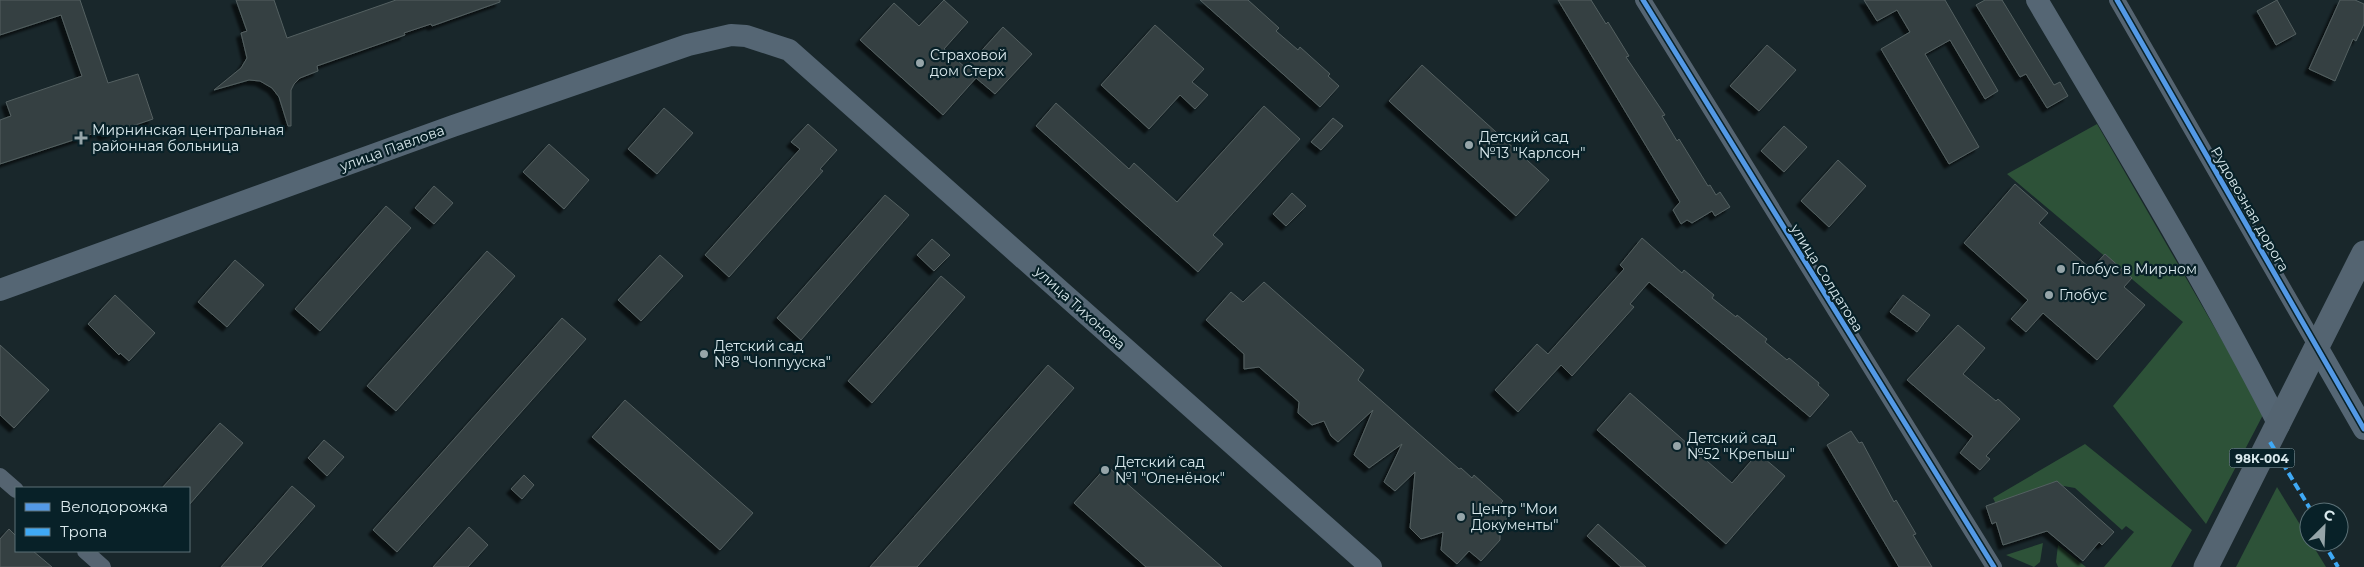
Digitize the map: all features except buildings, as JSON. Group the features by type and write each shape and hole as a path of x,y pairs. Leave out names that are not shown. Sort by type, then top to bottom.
{"main road":[{"path":"2037,0 2181,244 2233,336 2279,425"},
{"name":"улица Павлова","path":"0,290 331,170 688,45 731,35 754,38 789,50"},
{"name":"улица Тихонова","path":"789,50 1371,567"},
{"name":"98К-004","path":"2206,567 2364,253"},
{"name":"Рудовозная дорога","path":"2316,347 2364,428"}],"street":[{"name":"улица Солдатова","path":"1642,0 1994,567"},
{"name":"Рудовозная дорога","path":"2117,0 2316,347"},
{"path":"0,476 15,489"},
{"path":"85,552 103,567"}],"green space":[{"path":"2097,124 2264,413 2206,524 2113,406 2183,322 2007,174"},
{"path":"2085,444 2192,530 2171,567 2104,567 2134,532 2126,526 2122,530 2075,488 2052,484 1996,504 1993,498"},
{"path":"2277,487 2299,523 2299,552 2317,552 2326,567 2236,567"},
{"path":"2043,543 2040,562 2034,567 2006,555"},
{"path":"2058,545 2086,567 2058,567 2056,562"}],"marked path":[{"path":"2270,442 2306,502"},
{"path":"2329,552 2338,567"}],"cycle path":[{"path":"1643,0 1994,567"},
{"path":"2117,0 2364,429"}],"place":[{"name":"Страховой дом Стерх","path":"920,63"},
{"name":"Мирнинская центральная районная больница","path":"81,138"},
{"name":"Детский сад №13 \"Карлсон\"","path":"1469,145"},
{"name":"Глобус в Мирном","path":"2061,269"},
{"name":"Глобус","path":"2049,295"},
{"name":"Детский сад №8 \"Чоппууска\"","path":"704,354"},
{"name":"Детский сад №52 \"Крепыш\"","path":"1677,446"},
{"name":"Детский сад №1 \"Оленёнок\"","path":"1105,470"},
{"name":"Центр \"Мои Документы\"","path":"1461,517"}]}
